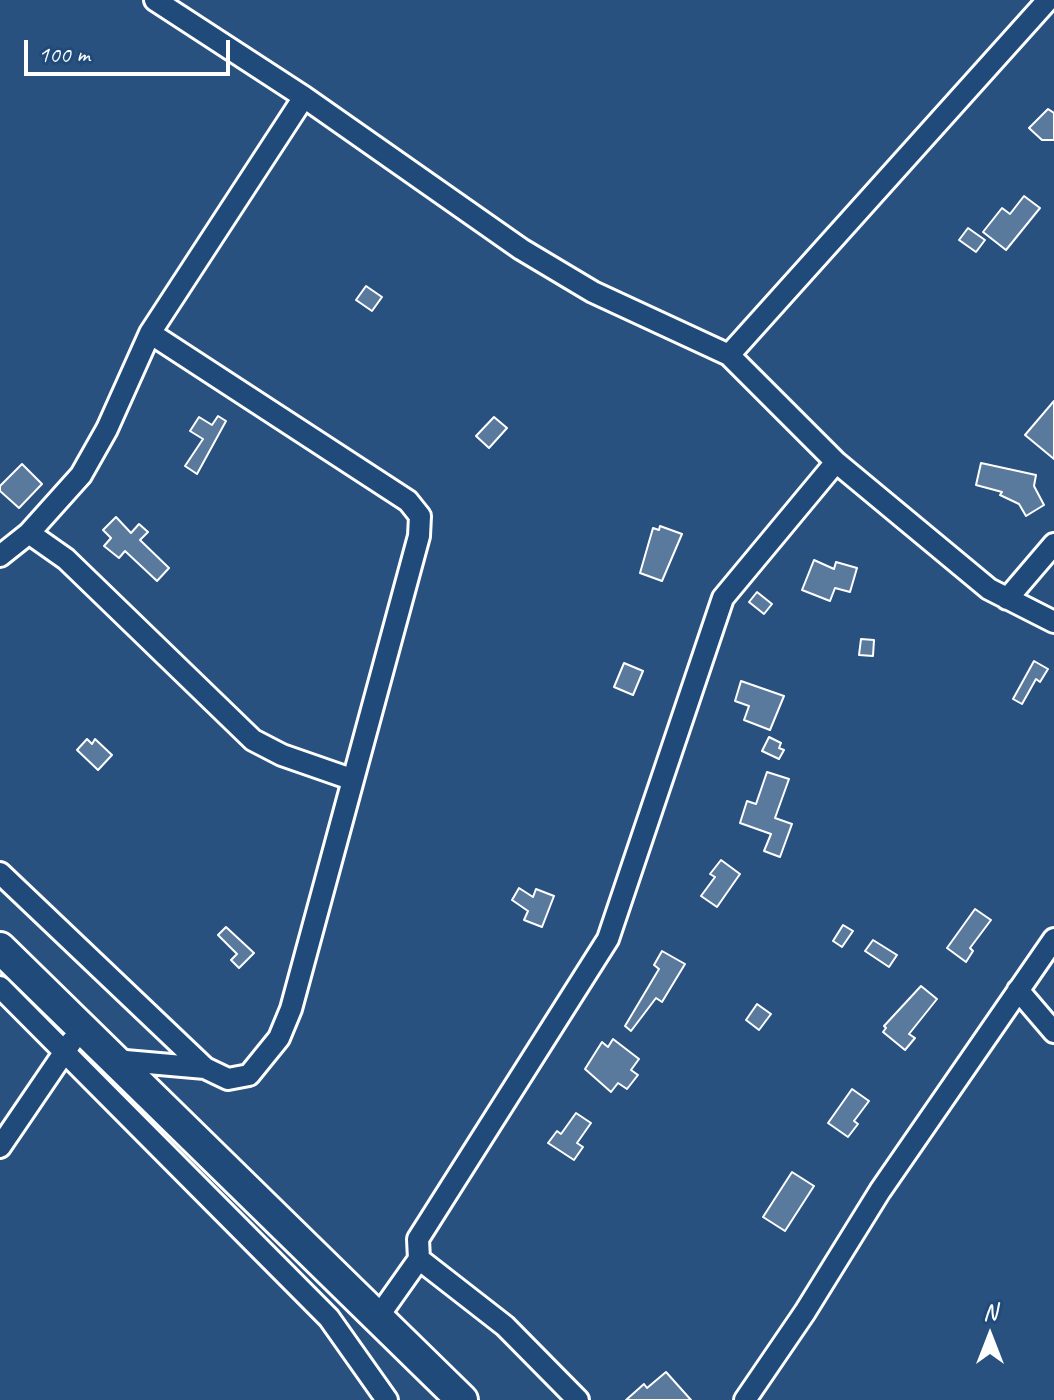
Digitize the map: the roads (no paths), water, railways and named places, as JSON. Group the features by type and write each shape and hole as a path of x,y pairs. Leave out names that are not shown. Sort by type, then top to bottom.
{"highway":[{"path":"0,948 73,1039 114,1060 462,1400"}],"street":[{"path":"155,0 304,97 521,249 593,292 729,355 836,462 989,589 1054,622"},
{"path":"729,355 1048,0"},
{"path":"0,556 29,533 81,475 107,429 150,333 304,97"},
{"path":"0,873 205,1068 223,1078 242,1078 260,1065 279,1038 301,979 351,779 419,536 420,516 408,501 150,333"},
{"path":"378,1317 419,1259 418,1239 608,939 723,598 836,462"},
{"path":"29,533 66,559 253,740 282,755 351,779"},
{"path":"1007,599 1054,544"},
{"path":"745,1400 805,1312 880,1191 1054,939"},
{"path":"0,987 73,1039 329,1318 387,1400"},
{"path":"1018,990 1054,1032"},
{"path":"0,1147 73,1039"},
{"path":"114,1060 205,1068"},
{"path":"419,1259 505,1326 578,1400"}]}
